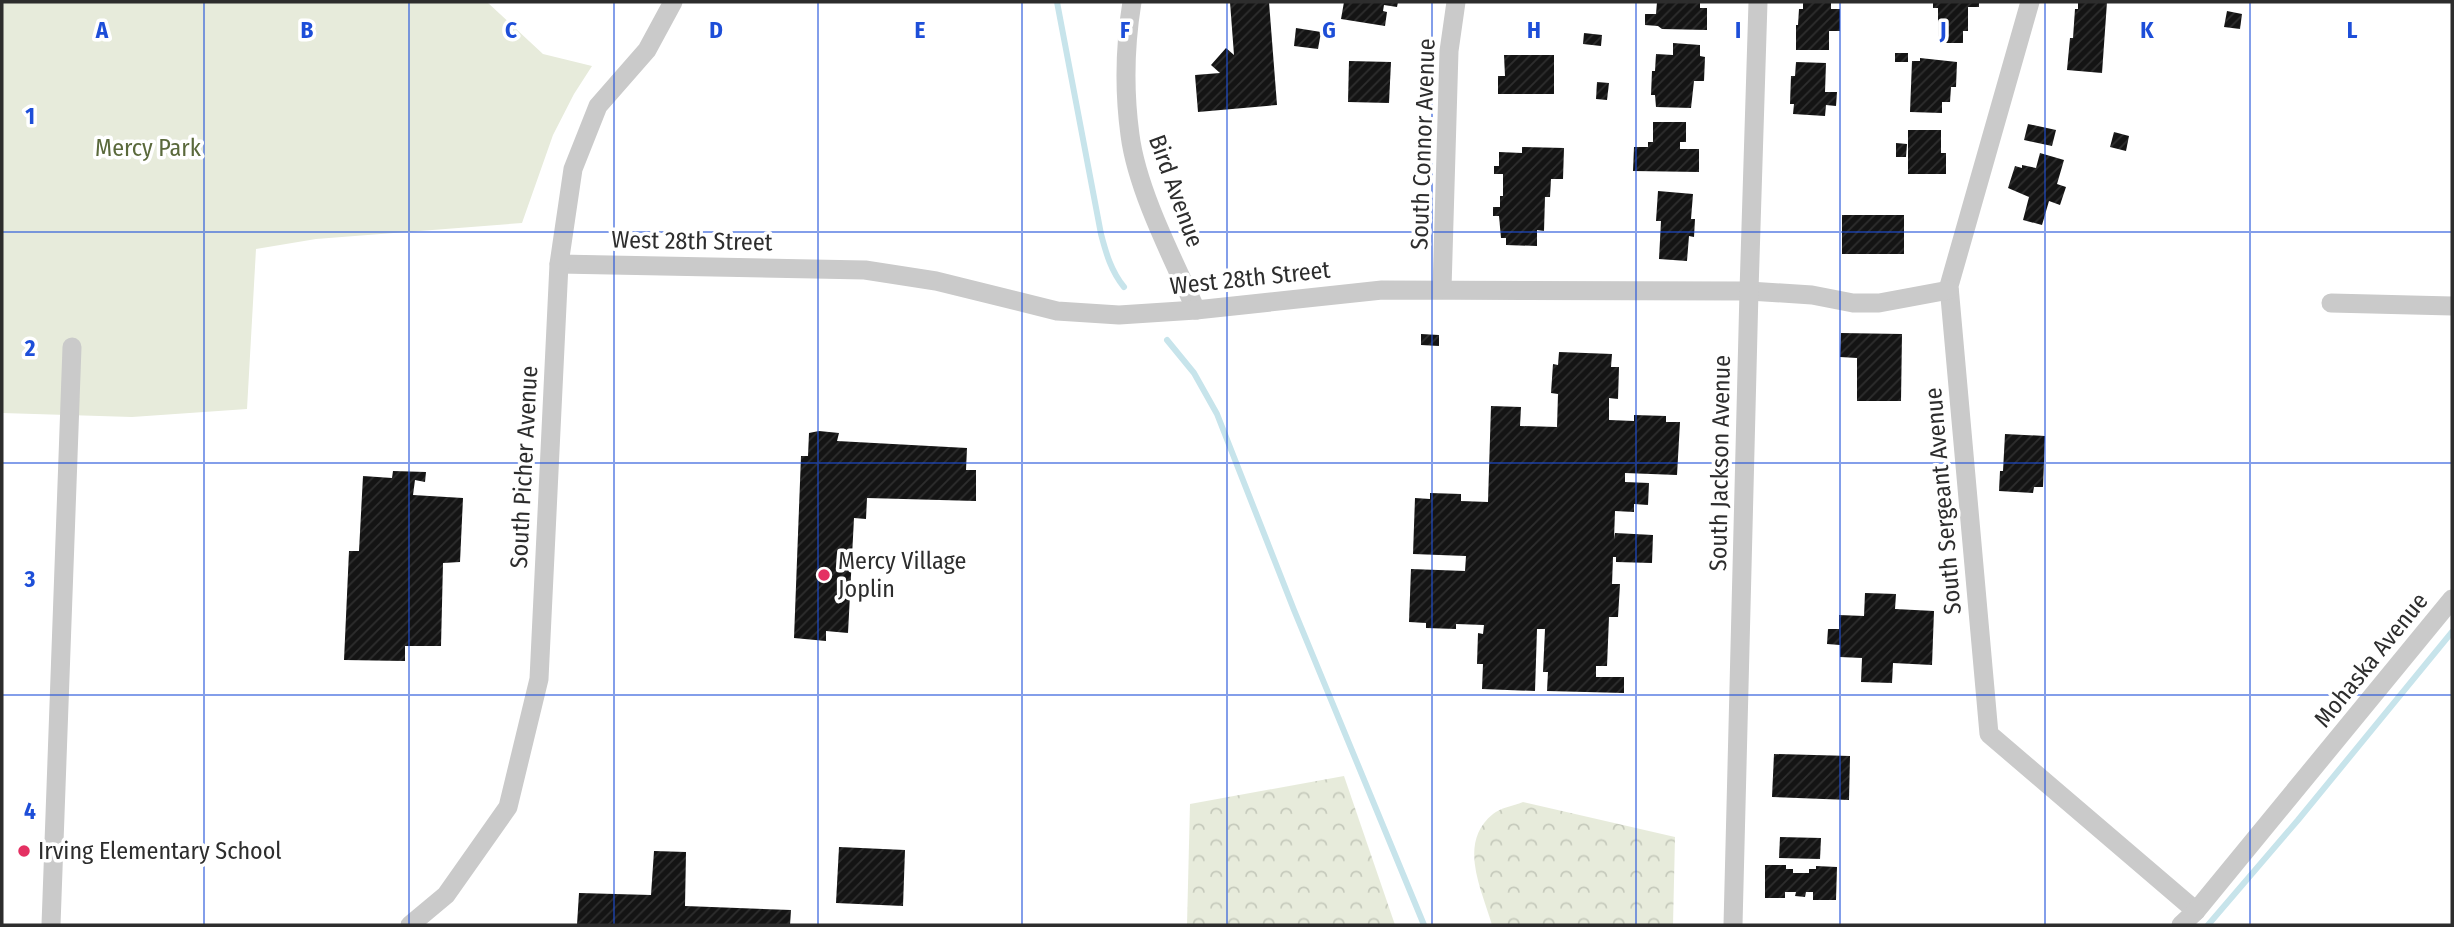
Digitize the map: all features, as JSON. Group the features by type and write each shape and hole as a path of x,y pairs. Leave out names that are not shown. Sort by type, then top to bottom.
{"street":[{"name":"South Picher Avenue","path":"410,925 446,895 508,807 539,679 559,264 573,169 597,106 647,50 673,2"},
{"name":"Bird Avenue","path":"1132,2 1127,29 1126,85 1130,137 1156,218 1196,310"},
{"name":"South Connor Avenue","path":"1442,289 1449,51 1456,2"},
{"name":"South Jackson Avenue","path":"1733,925 1758,2"},
{"name":"South Sergeant Avenue","path":"2030,2 1949,285 1989,734 2196,911"},
{"name":"West 28th Street","path":"559,264 865,270 936,281 1057,311 1119,315 1196,310 1382,289 1749,291 1812,295 1853,303 1879,303 1950,290"},
{"path":"2331,303 2452,306"},
{"path":"51,925 72,347"},
{"name":"Mohaska Avenue","path":"2181,925 2196,911 2452,599"}],"green space":[{"name":"Mercy Park","path":"2,2 487,2 543,54 592,66 553,135 522,223 316,239 256,249 247,409 132,417 2,413"},
{"path":"1344,776 1395,925 1187,925 1190,804"},
{"path":"1523,802 1675,837 1673,925 1492,925 1475,867 1476,839 1482,826 1493,814"}],"building":[{"path":"1230,2 1269,2 1277,105 1198,112 1195,75 1220,73 1211,65 1226,48 1234,55"},
{"path":"1344,2 1398,2 1397,7 1384,5 1383,11 1387,12 1385,26 1341,19"},
{"path":"1657,2 1700,2 1700,8 1707,8 1707,30 1662,29 1645,25 1645,14 1656,14"},
{"path":"1803,2 1831,2 1831,9 1840,9 1840,31 1829,31 1829,50 1796,50 1796,25"},
{"path":"1933,2 1979,2 1979,7 1968,7 1968,31 1963,31 1963,43 1938,43 1938,8 1933,8"},
{"path":"2078,2 2107,2 2102,73 2067,70 2070,38 2073,38"},
{"path":"2227,11 2242,14 2240,29 2224,27"},
{"path":"1296,28 1321,32 1318,49 1294,46"},
{"path":"1584,33 1602,35 1601,46 1583,44"},
{"path":"1673,43 1700,45 1700,56 1705,57 1704,81 1694,81 1691,108 1656,107 1655,95 1651,95 1656,54 1673,55"},
{"path":"1895,53 1908,53 1908,62 1895,62"},
{"path":"1504,55 1554,55 1554,94 1498,94 1498,76 1505,76"},
{"path":"1920,58 1957,62 1956,87 1951,87 1950,102 1942,102 1942,113 1910,112 1912,61 1920,61"},
{"path":"1349,61 1391,62 1389,103 1348,102"},
{"path":"1796,62 1826,63 1825,92 1837,92 1836,106 1826,105 1825,116 1793,114 1794,104 1790,104 1791,76 1795,76"},
{"path":"1597,82 1609,83 1607,100 1596,99"},
{"path":"1653,122 1686,122 1686,142 1680,142 1680,149 1699,149 1699,172 1633,171 1634,147 1648,147 1648,142 1653,142"},
{"path":"2028,124 2056,130 2052,146 2024,140"},
{"path":"1908,130 1941,130 1941,153 1946,153 1946,174 1908,174"},
{"path":"2114,132 2129,136 2126,151 2110,147"},
{"path":"1896,143 1907,144 1906,157 1896,157"},
{"path":"1522,147 1564,148 1563,179 1551,179 1550,197 1545,197 1544,231 1537,230 1537,246 1506,245 1506,238 1501,238 1499,216 1493,216 1493,207 1500,207 1500,196 1503,196 1503,174 1494,174 1494,166 1499,166 1499,152 1522,153"},
{"path":"2040,153 2064,160 2057,184 2066,187 2060,205 2049,201 2042,225 2023,220 2029,197 2008,188 2015,166 2036,168"},
{"path":"1658,191 1693,194 1691,219 1695,219 1694,237 1689,236 1687,261 1659,259 1661,221 1656,221"},
{"path":"1842,215 1904,215 1904,254 1842,254"},
{"path":"1841,333 1902,334 1901,401 1857,401 1857,358 1840,357"},
{"path":"1421,334 1439,335 1439,346 1421,345"},
{"path":"1559,352 1612,354 1611,367 1619,367 1618,399 1609,398 1609,420 1634,421 1634,415 1666,416 1666,422 1680,422 1677,475 1625,473 1625,482 1649,483 1648,505 1634,504 1634,512 1615,511 1614,539 1615,533 1653,535 1652,563 1616,562 1616,557 1613,557 1612,584 1620,584 1618,617 1609,617 1607,666 1596,666 1596,677 1624,677 1624,693 1547,691 1548,672 1543,672 1545,629 1537,629 1535,691 1482,689 1483,664 1477,664 1478,633 1483,634 1484,625 1456,624 1456,629 1426,628 1426,623 1409,622 1411,569 1465,571 1466,556 1413,554 1415,498 1430,499 1430,493 1461,494 1461,501 1488,502 1491,406 1521,407 1520,426 1557,427 1558,394 1551,393 1553,364 1558,365"},
{"name":"Mercy Village Joplin","path":"809,433 839,433 837,441 967,448 966,470 976,470 976,501 867,498 866,519 854,518 848,633 826,631 826,641 794,638 801,456 808,456"},
{"path":"2005,434 2045,436 2043,487 2034,487 2033,493 1999,491"},
{"path":"393,471 426,472 425,482 415,480 413,495 463,498 460,562 443,563 441,646 405,646 405,661 344,660 349,551 359,551 363,476 392,478"},
{"path":"1865,593 1896,594 1895,609 1934,611 1932,665 1893,663 1892,683 1861,682 1862,658 1840,657 1840,645 1827,644 1828,629 1839,629 1839,615 1864,616"},
{"path":"1774,754 1850,756 1849,800 1772,797"},
{"path":"1780,837 1821,838 1820,859 1779,858"},
{"path":"839,847 905,850 903,906 836,903"},
{"path":"654,851 686,852 685,906 791,910 790,925 577,925 579,893 651,895"},
{"path":"1765,865 1786,865 1786,869 1793,869 1793,873 1809,873 1809,869 1816,869 1816,866 1837,867 1836,900 1813,900 1813,892 1806,892 1805,897 1795,896 1796,892 1785,892 1785,898 1765,898"}],"waterway":[{"path":"1057,2 1101,234 1112,268 1124,287"},
{"path":"1167,340 1194,373 1217,414 1294,610 1424,925"},
{"path":"2208,925 2452,632"}],"place":[{"name":"Mercy Village Joplin","path":"824,575"},
{"name":"Irving Elementary School","path":"24,851"}]}
